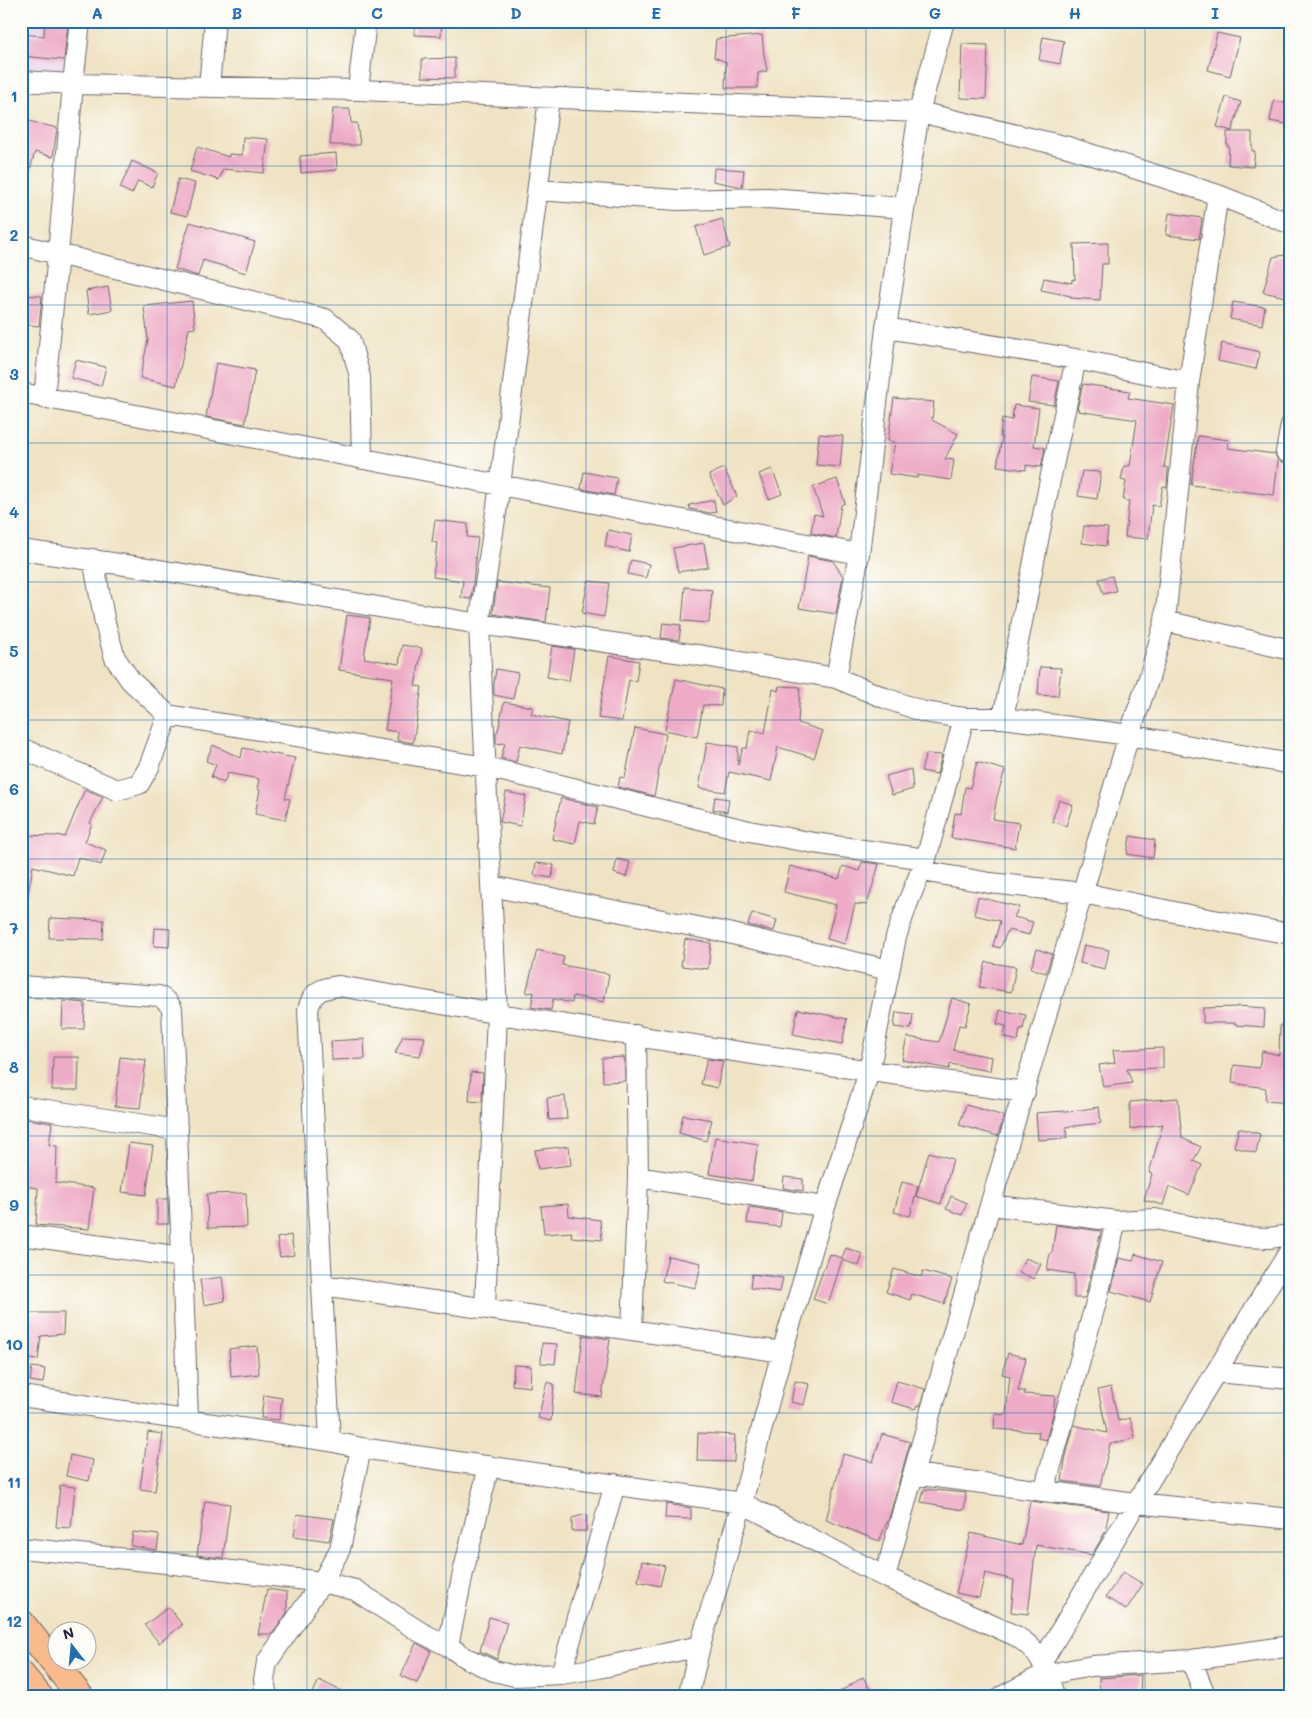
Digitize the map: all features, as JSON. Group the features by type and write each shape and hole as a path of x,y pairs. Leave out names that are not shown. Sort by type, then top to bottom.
{"main road":[{"path":"21,1622 81,1697"},
{"path":"21,1674 40,1697"}],"street":[{"path":"44,398 80,21"},
{"path":"209,87 215,21"},
{"path":"358,90 366,21"},
{"path":"836,678 859,554 886,328 919,112 944,21"},
{"path":"21,81 73,84 358,90 919,112 1068,147 1218,196 1291,224"},
{"path":"485,1308 497,1014 479,624 500,486 549,98"},
{"path":"538,190 677,200 768,198 904,208"},
{"path":"885,1577 913,1474 1129,734 1150,675 1165,621 1189,382 1218,196"},
{"path":"21,245 325,319 350,340 360,377 362,459"},
{"path":"886,328 1076,359 1189,382"},
{"path":"1003,718 1076,359"},
{"path":"21,393 859,554"},
{"path":"1286,452 1291,425"},
{"path":"21,550 93,559 479,624 704,656 836,678 924,712 964,718 1003,718 1129,734 1291,764"},
{"path":"93,559 105,622 115,658 131,681 168,715 486,767 748,831 924,865 990,883 1083,893 1291,934"},
{"path":"1165,621 1291,650"},
{"path":"21,748 117,790 139,784 150,767 168,715"},
{"path":"688,1697 700,1646 742,1503 782,1352 825,1207 869,1072 896,937 924,865 964,718"},
{"path":"491,886 728,933 889,970"},
{"path":"21,986 159,996 166,1000 172,1010 188,1420"},
{"path":"330,1441 308,1010 310,1001 316,993 325,988 339,986 497,1014 869,1072 1025,1092"},
{"path":"632,1330 638,1177 636,1035"},
{"path":"21,1106 178,1130"},
{"path":"638,1177 825,1207"},
{"path":"992,1205 1116,1221 1155,1219 1245,1237 1269,1238 1291,1236"},
{"path":"1044,1491 1098,1295 1116,1221"},
{"path":"21,1235 182,1257"},
{"path":"1001,1697 1035,1679 1045,1668 1136,1503 1291,1249"},
{"path":"323,1285 782,1352"},
{"path":"1216,1372 1291,1379"},
{"path":"21,1396 330,1441 360,1448 742,1503 885,1577 1026,1642 1045,1668 1054,1697"},
{"path":"267,1697 264,1680 267,1662 322,1582 340,1548 360,1448"},
{"path":"448,1646 463,1573 489,1466"},
{"path":"913,1474 1136,1503 1291,1519"},
{"path":"561,1674 615,1484"},
{"path":"21,1548 322,1582 355,1590 420,1632 448,1646 466,1658 494,1671 515,1676 561,1674 599,1668 700,1646"},
{"path":"1045,1668 1191,1660 1291,1646"},
{"path":"1191,1660 1206,1697"}],"shaded area":[{"path":"21,21 70,21 65,71 21,69"}],"building":[{"path":"45,21 68,21 64,60 21,56 21,34 44,36"},
{"path":"415,21 442,21 441,36 414,35"},
{"path":"1217,33 1240,38 1230,76 1208,70"},
{"path":"762,35 767,71 758,73 757,88 725,88 726,62 714,57 716,39"},
{"path":"1043,37 1064,41 1060,64 1039,60"},
{"path":"962,44 988,45 986,99 960,98"},
{"path":"455,58 455,78 422,77 422,59"},
{"path":"1226,97 1241,102 1232,131 1217,127"},
{"path":"1274,101 1291,104 1291,125 1270,121"},
{"path":"333,109 350,109 351,123 357,123 360,145 330,145"},
{"path":"21,119 57,128 53,157 35,152 25,187 21,186"},
{"path":"1227,132 1252,132 1252,151 1255,151 1253,167 1228,165 1229,146 1227,146"},
{"path":"243,137 268,139 264,173 223,169 219,180 190,171 197,147 229,157 229,154 242,155"},
{"path":"336,153 337,170 301,173 300,156"},
{"path":"132,161 158,173 152,187 138,181 132,194 120,188"},
{"path":"714,168 744,170 742,187 713,181"},
{"path":"178,179 195,183 187,216 170,212"},
{"path":"1169,213 1202,218 1199,239 1166,235"},
{"path":"722,219 730,247 704,255 696,227"},
{"path":"190,222 255,242 246,273 203,260 198,276 175,269"},
{"path":"1108,243 1108,264 1102,264 1100,300 1071,298 1071,296 1041,290 1044,278 1072,283 1072,279 1075,280 1074,244"},
{"path":"1291,254 1291,287 1286,297 1263,292 1273,257"},
{"path":"108,287 112,310 89,314 86,291"},
{"path":"21,295 42,296 39,326 21,324"},
{"path":"192,301 195,328 189,329 176,386 140,378 148,340 144,306"},
{"path":"1233,302 1265,307 1262,325 1230,319"},
{"path":"1222,343 1260,352 1256,369 1218,361"},
{"path":"76,360 106,367 101,386 71,378"},
{"path":"216,363 255,370 245,424 206,417"},
{"path":"1032,377 1059,381 1054,405 1028,402"},
{"path":"1083,384 1130,391 1128,398 1174,405 1164,467 1168,468 1167,487 1163,486 1159,506 1152,505 1148,539 1125,537 1129,501 1123,500 1126,481 1121,480 1124,466 1130,466 1137,420 1078,411"},
{"path":"894,398 934,402 932,420 958,434 945,459 954,460 951,480 918,475 917,478 889,474 895,442 888,441"},
{"path":"1014,405 1039,408 1034,446 1045,448 1041,467 1026,465 1026,470 997,466 1002,437 1000,437 1002,418 1012,420"},
{"path":"819,434 843,436 840,467 816,465"},
{"path":"1198,436 1229,440 1228,448 1275,454 1278,461 1274,495 1191,485"},
{"path":"724,468 737,496 723,505 709,475"},
{"path":"772,469 782,494 769,499 759,474"},
{"path":"1082,471 1101,472 1097,499 1078,496"},
{"path":"584,472 617,478 614,495 581,489"},
{"path":"837,479 845,503 841,505 836,538 811,533 814,514 823,516 813,487"},
{"path":"714,500 716,512 710,513 690,509 689,505"},
{"path":"435,520 468,524 467,537 478,538 471,599 461,598 463,581 433,577 437,543 432,542"},
{"path":"1084,526 1108,528 1106,546 1082,543"},
{"path":"608,530 632,535 629,552 605,546"},
{"path":"704,543 708,567 678,572 673,548"},
{"path":"808,556 833,561 843,576 836,614 799,608"},
{"path":"631,560 649,564 646,578 628,574"},
{"path":"1112,576 1116,591 1103,594 1099,579"},
{"path":"588,581 609,583 604,617 582,613"},
{"path":"497,582 550,588 546,622 493,614"},
{"path":"685,587 712,590 709,623 682,621"},
{"path":"347,615 370,618 364,658 399,664 402,645 422,648 415,686 422,687 413,743 397,740 398,732 385,730 393,678 339,670"},
{"path":"663,623 681,625 679,640 661,638"},
{"path":"552,646 574,649 569,681 547,677"},
{"path":"609,656 639,661 636,681 629,680 622,721 598,718"},
{"path":"1040,667 1061,668 1058,696 1038,695"},
{"path":"496,669 518,673 513,699 494,695"},
{"path":"676,679 722,689 721,706 703,705 697,737 665,730"},
{"path":"779,686 800,687 798,723 823,731 814,758 778,747 771,781 729,772 725,792 699,788 707,742 738,747 738,765 743,748 747,748 750,730 765,733 773,689 778,691"},
{"path":"504,702 533,707 531,714 568,722 562,754 520,745 516,762 501,758 505,743 496,744 496,732 498,731"},
{"path":"635,728 666,734 654,796 618,787 620,777 625,778"},
{"path":"213,745 241,758 243,748 295,758 285,798 290,799 285,820 255,814 260,790 257,789 259,779 228,773 224,783 211,777 216,765 206,761"},
{"path":"926,754 942,755 937,774 921,771"},
{"path":"977,762 1005,770 993,819 1019,823 1015,848 951,838 955,813 961,814 965,787 970,788"},
{"path":"911,769 913,789 892,795 886,776"},
{"path":"85,789 103,797 90,823 92,824 85,842 106,850 101,865 78,857 73,876 33,866 28,894 21,894 21,835 57,835 65,837"},
{"path":"506,792 526,796 520,826 500,822"},
{"path":"715,797 729,799 727,812 713,809"},
{"path":"561,798 598,807 594,824 580,821 575,844 552,839"},
{"path":"1059,800 1073,805 1066,826 1052,821"},
{"path":"1130,836 1155,840 1153,858 1127,854"},
{"path":"617,859 630,862 626,877 614,873"},
{"path":"862,862 879,864 867,905 855,904 845,944 827,939 836,905 784,892 790,866 839,879 843,866 859,871"},
{"path":"536,863 554,865 552,878 534,875"},
{"path":"978,897 1019,907 1014,917 1033,922 1029,935 1008,930 1000,948 993,946 1000,921 974,915"},
{"path":"752,913 777,920 774,931 748,925"},
{"path":"50,918 104,920 103,939 49,938"},
{"path":"155,928 170,929 169,947 154,946"},
{"path":"685,939 711,943 708,969 681,966"},
{"path":"1084,945 1109,950 1105,969 1080,963"},
{"path":"1037,949 1052,954 1046,973 1031,968"},
{"path":"537,950 564,957 562,965 609,974 604,1002 573,996 572,1003 553,999 551,1010 531,1007 534,992 526,993"},
{"path":"986,962 1016,967 1011,992 979,987"},
{"path":"952,998 971,1004 965,1026 959,1025 953,1050 992,1057 990,1071 950,1064 949,1069 902,1060 907,1037 939,1042"},
{"path":"63,1001 85,1003 84,1029 62,1029"},
{"path":"1237,1006 1265,1008 1264,1027 1236,1025 1236,1023 1203,1023 1203,1008"},
{"path":"798,1009 847,1019 842,1044 793,1034"},
{"path":"1000,1010 1026,1015 1023,1029 1020,1029 1018,1041 1004,1037 1006,1026 997,1024"},
{"path":"896,1012 913,1014 911,1029 894,1027"},
{"path":"1280,1025 1291,1026 1291,1103 1265,1101 1266,1088 1232,1083 1234,1065 1259,1068 1262,1051 1279,1055"},
{"path":"403,1036 425,1037 420,1056 395,1053"},
{"path":"364,1039 365,1059 332,1060 331,1041"},
{"path":"1163,1048 1163,1068 1127,1069 1132,1083 1103,1087 1099,1065 1115,1063 1113,1050"},
{"path":"53,1057 79,1057 78,1090 52,1090"},
{"path":"120,1057 146,1060 140,1108 115,1106"},
{"path":"624,1057 625,1081 603,1082 602,1058"},
{"path":"707,1059 723,1061 717,1088 701,1084"},
{"path":"471,1072 483,1073 482,1102 469,1101"},
{"path":"565,1096 567,1119 549,1120 547,1098"},
{"path":"1178,1098 1182,1138 1201,1147 1193,1161 1202,1165 1189,1195 1169,1186 1163,1205 1144,1200 1152,1174 1149,1173 1163,1124 1130,1129 1130,1102"},
{"path":"966,1105 1004,1116 998,1136 959,1125"},
{"path":"1099,1107 1101,1123 1066,1127 1067,1138 1038,1140 1036,1113"},
{"path":"683,1115 712,1120 706,1141 679,1133"},
{"path":"21,1118 52,1123 49,1145 57,1146 56,1183 94,1188 89,1229 36,1225 38,1188 21,1186"},
{"path":"1239,1128 1260,1134 1256,1153 1234,1147"},
{"path":"715,1137 758,1144 752,1181 709,1174"},
{"path":"129,1143 153,1146 146,1195 122,1192"},
{"path":"569,1146 571,1165 538,1169 535,1150"},
{"path":"929,1152 953,1159 941,1204 916,1196"},
{"path":"784,1177 803,1179 803,1191 783,1188"},
{"path":"902,1182 918,1186 910,1216 894,1212"},
{"path":"246,1193 247,1227 208,1228 207,1194"},
{"path":"951,1196 967,1203 962,1215 946,1209"},
{"path":"157,1199 168,1199 169,1224 157,1224"},
{"path":"568,1204 569,1216 600,1220 602,1240 571,1237 572,1232 544,1234 541,1206"},
{"path":"749,1207 782,1212 780,1227 747,1223"},
{"path":"1056,1225 1101,1231 1085,1298 1074,1298 1074,1274 1047,1270 1050,1253 1052,1253"},
{"path":"291,1235 294,1255 280,1257 277,1238"},
{"path":"846,1248 863,1254 859,1266 842,1260 828,1304 813,1299 829,1254 842,1258"},
{"path":"1135,1254 1162,1262 1150,1302 1111,1291 1119,1258 1133,1261"},
{"path":"668,1256 701,1263 696,1288 662,1281"},
{"path":"1025,1258 1041,1264 1034,1279 1019,1273"},
{"path":"894,1269 921,1277 923,1271 952,1279 944,1304 912,1294 910,1300 886,1292"},
{"path":"752,1274 783,1278 780,1292 750,1288"},
{"path":"222,1277 225,1301 204,1305 200,1280"},
{"path":"21,1313 64,1313 63,1334 41,1336 38,1360 21,1358"},
{"path":"583,1335 610,1339 602,1397 576,1394"},
{"path":"542,1343 557,1344 555,1364 541,1363"},
{"path":"257,1346 259,1374 231,1377 229,1349"},
{"path":"1008,1353 1026,1358 1018,1391 1025,1391 1024,1394 1055,1396 1053,1414 1046,1440 1038,1438 1039,1432 994,1429 995,1414 1006,1415 1010,1376 1002,1374"},
{"path":"514,1365 531,1366 530,1387 512,1385"},
{"path":"32,1367 45,1369 43,1383 30,1381"},
{"path":"795,1381 809,1384 804,1405 791,1402"},
{"path":"897,1381 925,1389 920,1406 917,1405 915,1409 891,1402"},
{"path":"547,1382 554,1384 551,1421 538,1418"},
{"path":"1111,1387 1118,1421 1130,1418 1135,1438 1110,1444 1100,1486 1062,1481 1074,1425 1107,1433 1098,1390"},
{"path":"264,1395 282,1398 279,1420 261,1418"},
{"path":"148,1432 163,1434 155,1491 140,1489"},
{"path":"698,1433 735,1435 734,1462 697,1461"},
{"path":"882,1434 910,1442 889,1518 879,1541 826,1520 843,1454 873,1462"},
{"path":"70,1455 93,1460 89,1481 66,1476"},
{"path":"60,1485 75,1487 71,1528 56,1527"},
{"path":"924,1489 966,1493 964,1510 921,1502"},
{"path":"205,1501 230,1504 223,1558 197,1555"},
{"path":"1030,1501 1109,1511 1105,1532 1092,1555 1036,1545 1028,1614 1011,1612 1014,1580 985,1573 979,1598 956,1593 971,1533 1022,1545"},
{"path":"666,1504 691,1508 691,1519 665,1518"},
{"path":"297,1514 334,1519 329,1541 294,1536"},
{"path":"587,1514 586,1531 572,1531 572,1518"},
{"path":"133,1532 159,1535 157,1550 131,1546"},
{"path":"642,1561 665,1566 660,1586 638,1581"},
{"path":"1123,1572 1143,1584 1126,1610 1106,1597"},
{"path":"267,1589 287,1592 287,1613 272,1634 258,1634"},
{"path":"169,1607 182,1625 159,1643 145,1625"},
{"path":"489,1617 507,1622 497,1659 480,1651"},
{"path":"416,1643 431,1651 417,1683 401,1676"},
{"path":"1141,1675 1140,1697 1100,1697 1099,1678"},
{"path":"863,1677 875,1697 832,1697"},
{"path":"319,1680 353,1697 311,1697"}]}
